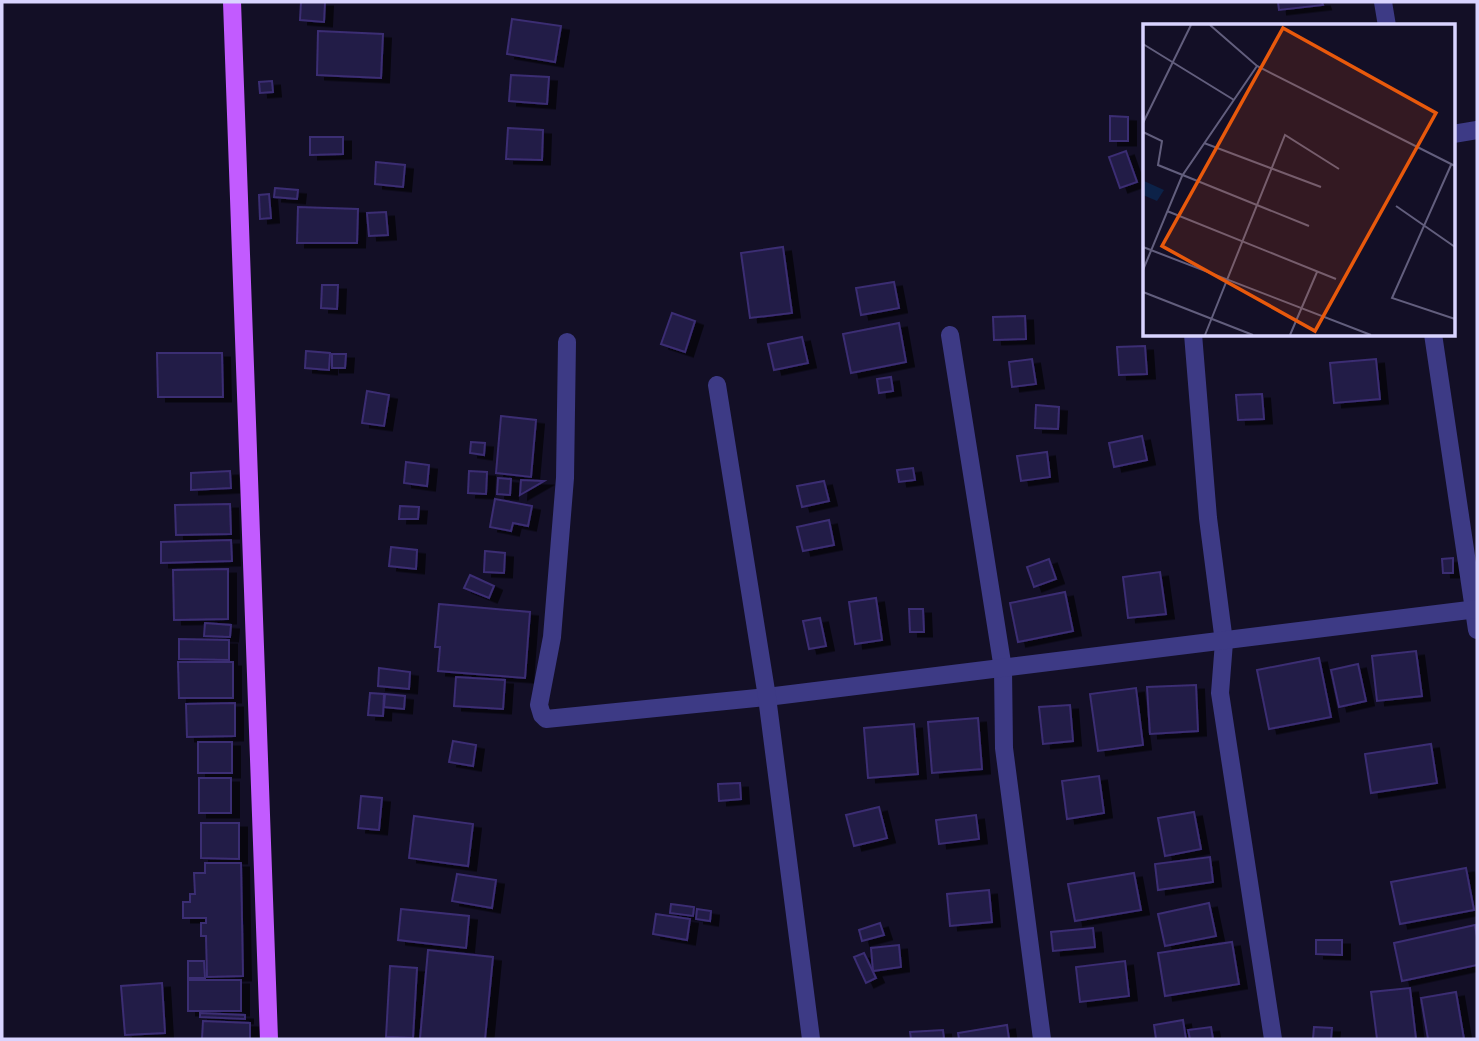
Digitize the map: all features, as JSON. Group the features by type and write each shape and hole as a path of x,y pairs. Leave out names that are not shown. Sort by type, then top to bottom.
{"main road":[{"path":"232,2 269,1039"}],"street":[{"path":"1383,2 1387,24"},
{"path":"1454,134 1477,131"},
{"path":"950,335 1003,669 1004,748 1042,1039"},
{"path":"1193,336 1208,518 1224,642 1220,693 1273,1039"},
{"path":"1433,336 1477,630"},
{"path":"567,342 565,478 552,637 539,705 546,719 767,697 1476,610"},
{"path":"717,385 767,697 811,1039"}],"building":[{"path":"301,2 325,2 324,22 300,20"},
{"path":"1278,2 1322,2 1323,5 1279,10"},
{"path":"512,19 561,26 555,62 507,54"},
{"path":"318,31 383,34 381,78 317,75"},
{"path":"511,75 549,77 547,104 509,101"},
{"path":"272,81 273,92 260,93 259,82"},
{"path":"1110,116 1128,117 1128,141 1110,141"},
{"path":"508,128 543,130 542,160 506,159"},
{"path":"310,137 343,137 343,154 310,155"},
{"path":"1126,151 1137,182 1120,188 1109,157"},
{"path":"376,162 405,165 403,187 375,184"},
{"path":"275,188 298,190 297,199 274,197"},
{"path":"269,194 271,218 260,219 259,195"},
{"path":"298,207 358,209 357,243 297,243"},
{"path":"386,212 388,235 369,236 367,213"},
{"path":"783,247 792,313 750,318 741,253"},
{"path":"894,282 899,308 861,315 856,288"},
{"path":"322,285 338,285 337,309 321,308"},
{"path":"672,313 695,321 685,352 661,344"},
{"path":"1025,316 1026,339 994,340 993,317"},
{"path":"899,323 906,362 851,373 843,334"},
{"path":"802,337 808,363 774,370 768,344"},
{"path":"1145,346 1147,374 1119,375 1117,347"},
{"path":"306,351 330,353 329,370 305,368"},
{"path":"157,353 222,353 223,397 158,397"},
{"path":"332,354 346,354 345,368 332,368"},
{"path":"1032,359 1036,384 1012,387 1009,362"},
{"path":"1376,359 1380,399 1334,403 1330,363"},
{"path":"891,377 893,391 879,393 877,379"},
{"path":"367,391 389,395 384,426 362,423"},
{"path":"1262,394 1264,419 1238,420 1236,395"},
{"path":"1036,405 1059,407 1058,429 1035,428"},
{"path":"501,416 536,420 531,477 496,473"},
{"path":"1142,436 1147,460 1114,467 1109,443"},
{"path":"471,442 485,443 484,455 470,453"},
{"path":"1047,452 1050,477 1021,481 1017,456"},
{"path":"406,462 429,465 427,486 404,483"},
{"path":"913,468 915,480 899,482 897,470"},
{"path":"230,471 231,488 191,490 191,473"},
{"path":"469,471 487,472 486,494 468,493"},
{"path":"498,478 511,479 510,495 497,494"},
{"path":"521,480 544,481 520,495"},
{"path":"824,481 829,501 802,507 797,486"},
{"path":"495,499 532,506 528,526 513,523 511,531 490,527"},
{"path":"230,504 231,534 176,535 175,505"},
{"path":"400,506 419,507 418,519 399,519"},
{"path":"829,520 834,545 803,551 797,527"},
{"path":"231,540 232,561 161,563 161,542"},
{"path":"391,547 417,550 416,569 389,566"},
{"path":"485,551 505,553 504,573 484,572"},
{"path":"1453,558 1453,573 1443,573 1442,559"},
{"path":"1049,559 1056,579 1034,587 1027,567"},
{"path":"228,569 228,619 174,620 173,570"},
{"path":"1160,572 1166,614 1128,618 1123,577"},
{"path":"470,575 494,586 489,598 464,588"},
{"path":"1065,592 1073,631 1018,642 1010,603"},
{"path":"876,598 882,640 855,644 849,602"},
{"path":"439,604 530,612 525,678 438,671 440,647 435,647"},
{"path":"909,609 923,609 924,632 910,632"},
{"path":"820,618 826,646 809,649 803,621"},
{"path":"205,623 231,625 230,637 204,636"},
{"path":"179,639 229,640 229,660 179,659"},
{"path":"1416,651 1422,696 1377,701 1372,656"},
{"path":"1319,658 1331,717 1269,729 1257,670"},
{"path":"178,662 233,662 233,698 179,698"},
{"path":"1358,664 1366,701 1339,707 1331,670"},
{"path":"379,668 410,672 409,689 378,686"},
{"path":"456,677 505,680 503,709 454,706"},
{"path":"1196,685 1198,731 1150,734 1147,687"},
{"path":"1136,688 1143,745 1098,751 1090,694"},
{"path":"370,693 384,694 383,716 368,715"},
{"path":"385,694 405,696 404,709 384,707"},
{"path":"235,703 235,736 187,737 186,704"},
{"path":"1070,705 1073,741 1043,744 1039,707"},
{"path":"978,718 982,769 932,773 928,722"},
{"path":"914,724 918,774 868,778 864,728"},
{"path":"453,741 476,745 473,766 449,762"},
{"path":"198,742 232,742 232,773 198,773"},
{"path":"1431,744 1437,783 1371,793 1365,754"},
{"path":"1099,776 1104,813 1067,819 1062,781"},
{"path":"199,778 231,778 231,813 199,813"},
{"path":"740,783 741,799 719,801 718,784"},
{"path":"361,796 382,798 379,830 358,828"},
{"path":"879,807 887,838 854,846 846,815"},
{"path":"1194,812 1201,849 1165,856 1158,818"},
{"path":"976,815 979,839 939,844 936,820"},
{"path":"414,816 473,824 468,866 409,858"},
{"path":"201,823 239,823 239,859 201,858"},
{"path":"1210,857 1213,882 1158,890 1155,864"},
{"path":"205,863 241,863 243,976 207,977 206,936 201,936 201,923 206,923 206,918 183,918 183,902 190,902 190,894 195,894 194,873 205,873"},
{"path":"1466,868 1474,910 1400,924 1391,882"},
{"path":"1134,873 1141,910 1075,921 1068,884"},
{"path":"457,874 496,880 492,908 452,901"},
{"path":"989,890 992,922 950,926 947,894"},
{"path":"1209,903 1216,936 1165,946 1158,914"},
{"path":"671,904 694,907 693,916 670,913"},
{"path":"401,909 469,916 466,948 398,940"},
{"path":"697,909 711,911 710,921 696,919"},
{"path":"656,914 690,919 687,940 653,934"},
{"path":"880,923 884,935 862,941 859,930"},
{"path":"1475,925 1477,965 1402,981 1394,943"},
{"path":"1093,928 1095,947 1053,951 1051,932"},
{"path":"1316,940 1342,940 1342,955 1316,954"},
{"path":"1232,942 1239,984 1165,996 1158,953"},
{"path":"899,945 901,967 873,971 871,948"},
{"path":"428,950 493,957 485,1039 420,1039"},
{"path":"864,953 876,978 866,983 854,957"},
{"path":"188,961 204,961 205,978 188,978"},
{"path":"1125,961 1129,996 1080,1002 1076,967"},
{"path":"390,966 417,968 413,1038 386,1037"},
{"path":"188,980 241,980 241,1011 188,1011"},
{"path":"162,983 165,1033 125,1035 121,986"},
{"path":"1410,988 1416,1039 1377,1039 1371,992"},
{"path":"1456,992 1464,1039 1428,1039 1421,998"},
{"path":"200,1013 245,1015 245,1019 200,1017"},
{"path":"1183,1020 1186,1039 1156,1039 1154,1025"},
{"path":"203,1021 250,1023 250,1039 202,1039"},
{"path":"1007,1025 1009,1039 959,1039 958,1033"},
{"path":"1211,1027 1213,1039 1190,1039 1188,1030"},
{"path":"1314,1027 1332,1028 1331,1039 1313,1039"},
{"path":"943,1030 944,1039 911,1039 910,1032"}]}
